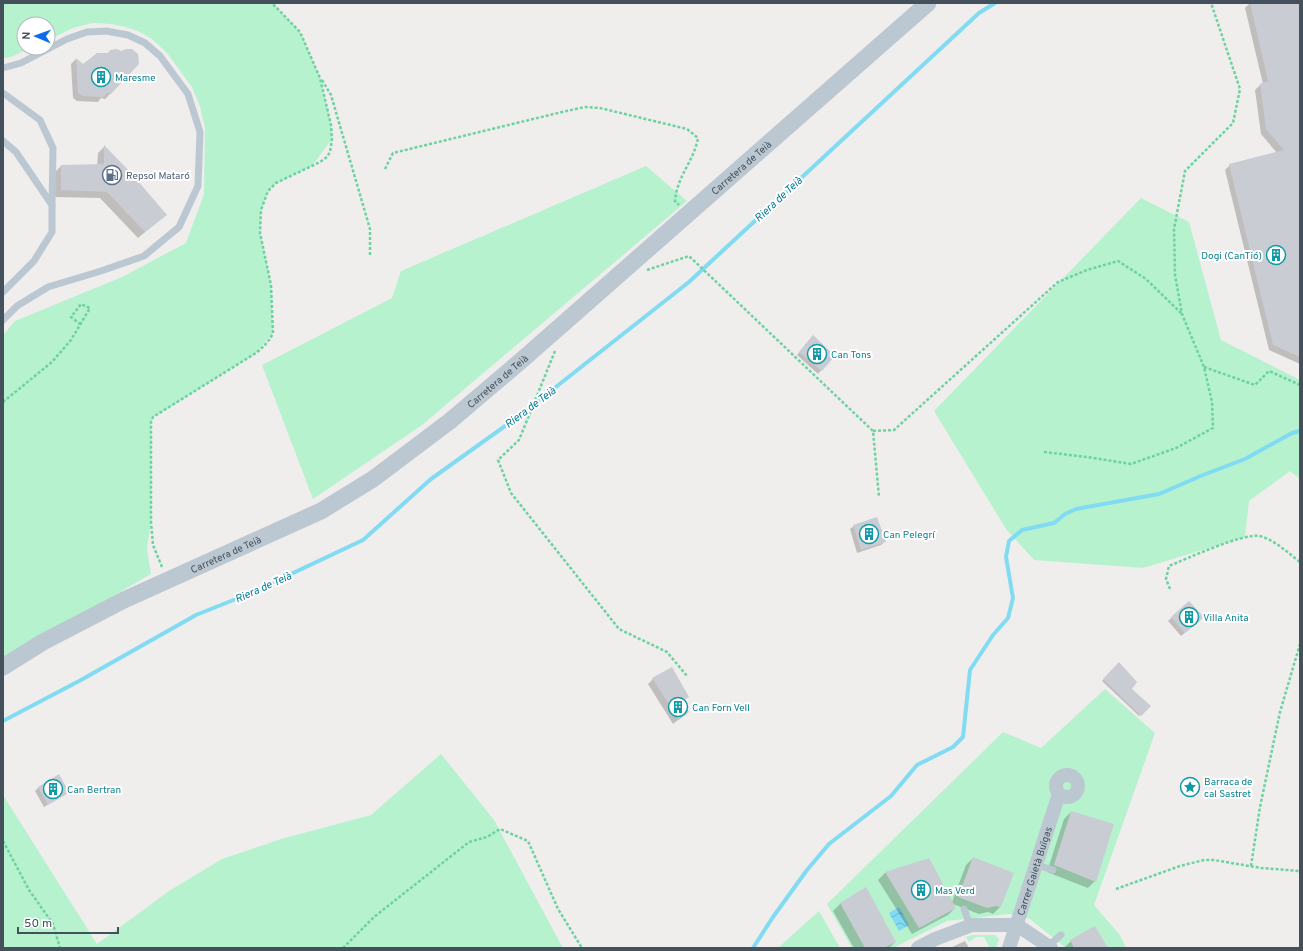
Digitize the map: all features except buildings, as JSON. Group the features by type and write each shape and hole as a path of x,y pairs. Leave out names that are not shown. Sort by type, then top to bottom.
{"street":[{"name":"Carretera de Teià","path":"3,667 43,642 124,600 321,511 373,479 450,421 529,354 928,3"},
{"name":"Carrer Gaietà Buïgas","path":"1009,948 1059,794"},
{"path":"921,947 935,939 970,926 1017,925 1045,946"}],"lane":[{"path":"3,68 21,64 67,39 87,32 106,31 128,35 145,43 160,56 188,94 200,132 198,186 179,227 144,256 48,287 17,306 3,320"},
{"path":"3,93 40,120 53,148 52,232 34,261 3,292"},
{"path":"3,141 16,152 52,205"},
{"path":"1037,865 1053,870"},
{"path":"964,909 970,926"},
{"path":"1045,946 1061,934"}],"path":[{"path":"272,3 300,32 320,78 331,95 370,229 370,255"},
{"path":"1044,452 1132,464 1176,448 1213,428 1212,402 1204,367 1182,314 1175,275 1174,229 1185,171 1233,123 1240,89 1211,3"},
{"path":"167,581 153,545 151,522 151,422 154,417 256,353 266,345 273,333 271,284 260,233 261,210 268,191 276,183 320,162 327,157 330,152 331,125 320,78"},
{"path":"385,170 393,153 562,112 585,107 600,108 687,129 698,138 696,148 676,189 675,200 687,215"},
{"path":"645,271 690,256 873,431 879,497"},
{"path":"873,431 894,430 1058,282 1087,270 1118,262 1146,279 1182,314"},
{"path":"3,402 52,362 71,340 90,308 81,304 71,318 80,324"},
{"path":"557,348 519,440 498,460 511,494 619,629 666,652 687,676"},
{"path":"1204,367 1255,385 1269,371 1300,385"},
{"path":"1170,589 1166,579 1169,566 1245,537 1258,536 1274,542 1300,562"},
{"path":"1251,866 1260,807 1280,712 1300,644"},
{"path":"343,948 374,917 468,842 487,837 500,829 528,841 558,908 582,948"},
{"path":"3,841 29,890 53,924 60,948"},
{"path":"1116,890 1180,866 1204,860 1214,860 1261,868 1300,871"}],"green space":[{"path":"3,3 272,3 300,32 320,78 331,125 332,139 312,166 276,183 268,191 261,210 260,233 271,285 273,333 256,353 154,417 151,422 151,522 147,548 151,574 3,660 3,335 15,321 122,277 186,243 204,194 205,128 200,107 192,87 167,53 152,39 138,31 111,24 93,23 73,28 56,36 56,16 16,16 16,55 3,58"},
{"path":"646,166 687,201 422,425 313,499 262,365 392,298 401,271"},
{"path":"1141,198 1189,222 1221,340 1300,380 1300,479 1290,471 1249,501 1245,537 1143,568 1034,560 1006,529 934,411"},
{"path":"1105,689 1155,733 1094,905 1120,935 1126,948 1066,948 1030,919 1009,914 947,921 893,948 852,948 827,904 1003,732 1041,748"},
{"path":"441,754 494,820 563,948 3,948 3,795 97,944 169,891 222,859 281,839 371,815"},
{"path":"819,911 840,948 778,948"},
{"path":"972,935 995,935 999,939 996,948 990,948 984,937 976,937 969,942 966,937"}],"water":[{"path":"899,907 909,925 899,931 889,913"}],"waterway":[{"name":"Riera de Teià","path":"3,721 81,680 196,615 251,593 363,540 431,479 519,416 689,282 979,13 995,3"},
{"path":"753,948 773,917 807,870 829,844 891,796 917,765 953,747 963,737 970,670 993,635 1008,618 1013,598 1006,557 1009,541 1022,530 1054,523 1065,514 1076,509 1159,494 1245,459 1292,433 1300,431"}],"place":[{"name":"Maresme","path":"101,77"},
{"name":"Repsol Mataró","path":"112,175"},
{"name":"Dogi (CanTió)","path":"1276,255"},
{"name":"Can Tons","path":"817,354"},
{"name":"Can Pelegrí","path":"869,534"},
{"name":"Villa Anita","path":"1189,617"},
{"name":"Can Forn Vell","path":"678,707"},
{"name":"Barraca de cal Sastret","path":"1190,787"},
{"name":"Can Bertran","path":"53,789"},
{"name":"Mas Verd","path":"921,890"}]}
